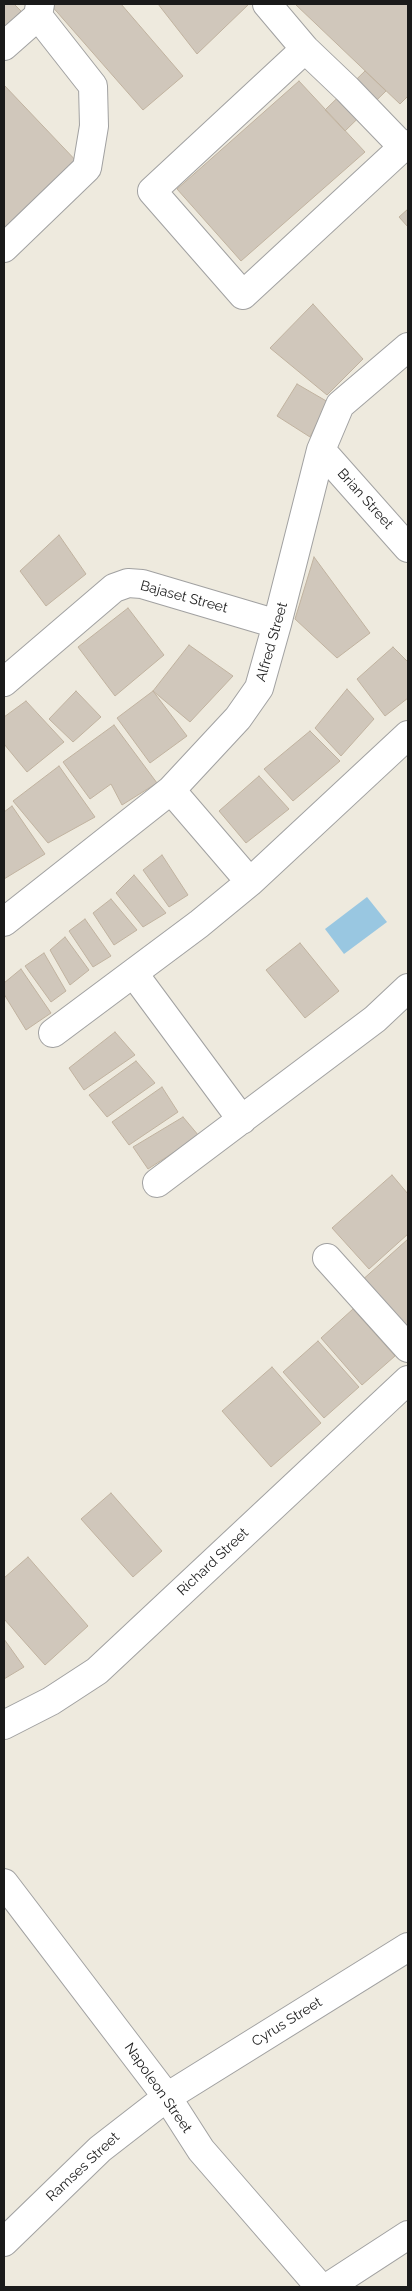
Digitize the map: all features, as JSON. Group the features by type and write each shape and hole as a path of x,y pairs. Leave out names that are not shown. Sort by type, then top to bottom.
{"street":[{"path":"268,4 305,49 406,145 243,295 152,191 305,49"},
{"path":"4,46 39,10 93,86 94,126 87,168 4,248"},
{"name":"Alfred Street","path":"4,922 171,790 238,718 259,688 321,450 340,405 408,347"},
{"name":"Brian Street","path":"321,450 408,548"},
{"name":"Bajaset Street","path":"4,682 114,588 128,583 142,584 277,624"},
{"path":"54,1033 134,974 250,882 408,735"},
{"path":"171,790 250,882"},
{"path":"134,974 242,1120"},
{"path":"157,1182 375,1019 408,988"},
{"path":"327,1258 408,1348"},
{"name":"Richard Street","path":"4,1725 51,1701 97,1671 408,1380"},
{"name":"Napoleon Street","path":"7,1894 167,2097 201,2150 320,2287"},
{"name":"Cyrus Street","path":"167,2097 408,1947"},
{"name":"Ramses Street","path":"4,2242 100,2149 167,2097"},
{"path":"328,2287 408,2235"}],"water":[{"path":"367,897 387,922 344,954 325,929"}],"building":[{"path":"4,4 14,4 21,11 4,28"},
{"path":"50,4 121,4 183,76 143,110"},
{"path":"158,4 249,4 197,54"},
{"path":"295,4 408,4 408,96 400,104"},
{"path":"365,71 386,91 345,131 325,110"},
{"path":"299,81 365,152 241,261 177,189"},
{"path":"4,85 81,166 4,240"},
{"path":"408,209 408,227 399,217"},
{"path":"313,304 363,359 327,395 270,348"},
{"path":"297,384 328,402 310,437 277,416"},
{"path":"59,535 86,574 46,606 20,571"},
{"path":"314,557 370,633 337,658 295,619"},
{"path":"128,608 164,655 115,696 78,647"},
{"path":"189,645 233,676 190,722 153,691"},
{"path":"393,647 408,662 408,698 385,716 357,679"},
{"path":"347,689 374,719 341,756 315,728"},
{"path":"76,691 101,717 73,742 49,719"},
{"path":"153,691 187,736 150,763 117,718"},
{"path":"26,701 64,742 27,772 4,744 4,717"},
{"path":"114,725 157,783 122,805 111,784 90,799 63,762"},
{"path":"310,731 340,761 293,801 264,769"},
{"path":"59,766 95,817 48,843 13,801"},
{"path":"259,776 289,809 246,843 219,811"},
{"path":"12,806 45,854 4,879 4,812"},
{"path":"162,855 188,895 169,907 143,870"},
{"path":"134,875 166,913 143,927 116,893"},
{"path":"111,899 137,930 114,945 93,913"},
{"path":"85,919 111,956 93,967 69,931"},
{"path":"65,937 89,970 70,985 50,950"},
{"path":"300,943 339,991 305,1018 266,970"},
{"path":"44,953 66,991 51,1002 25,966"},
{"path":"21,969 51,1013 26,1030 4,994 4,983"},
{"path":"115,1032 135,1055 84,1090 69,1068"},
{"path":"136,1061 155,1083 107,1117 89,1095"},
{"path":"162,1087 178,1112 129,1145 112,1122"},
{"path":"183,1117 199,1136 148,1169 133,1147"},
{"path":"392,1175 408,1194 408,1234 369,1269 332,1228"},
{"path":"408,1239 408,1336 360,1282"},
{"path":"353,1309 395,1356 362,1385 321,1338"},
{"path":"318,1341 359,1387 324,1418 283,1372"},
{"path":"272,1367 321,1423 271,1467 222,1411"},
{"path":"111,1493 162,1551 133,1577 81,1519"},
{"path":"28,1557 88,1626 45,1665 4,1619 4,1578"},
{"path":"4,1639 24,1667 4,1679"}]}
